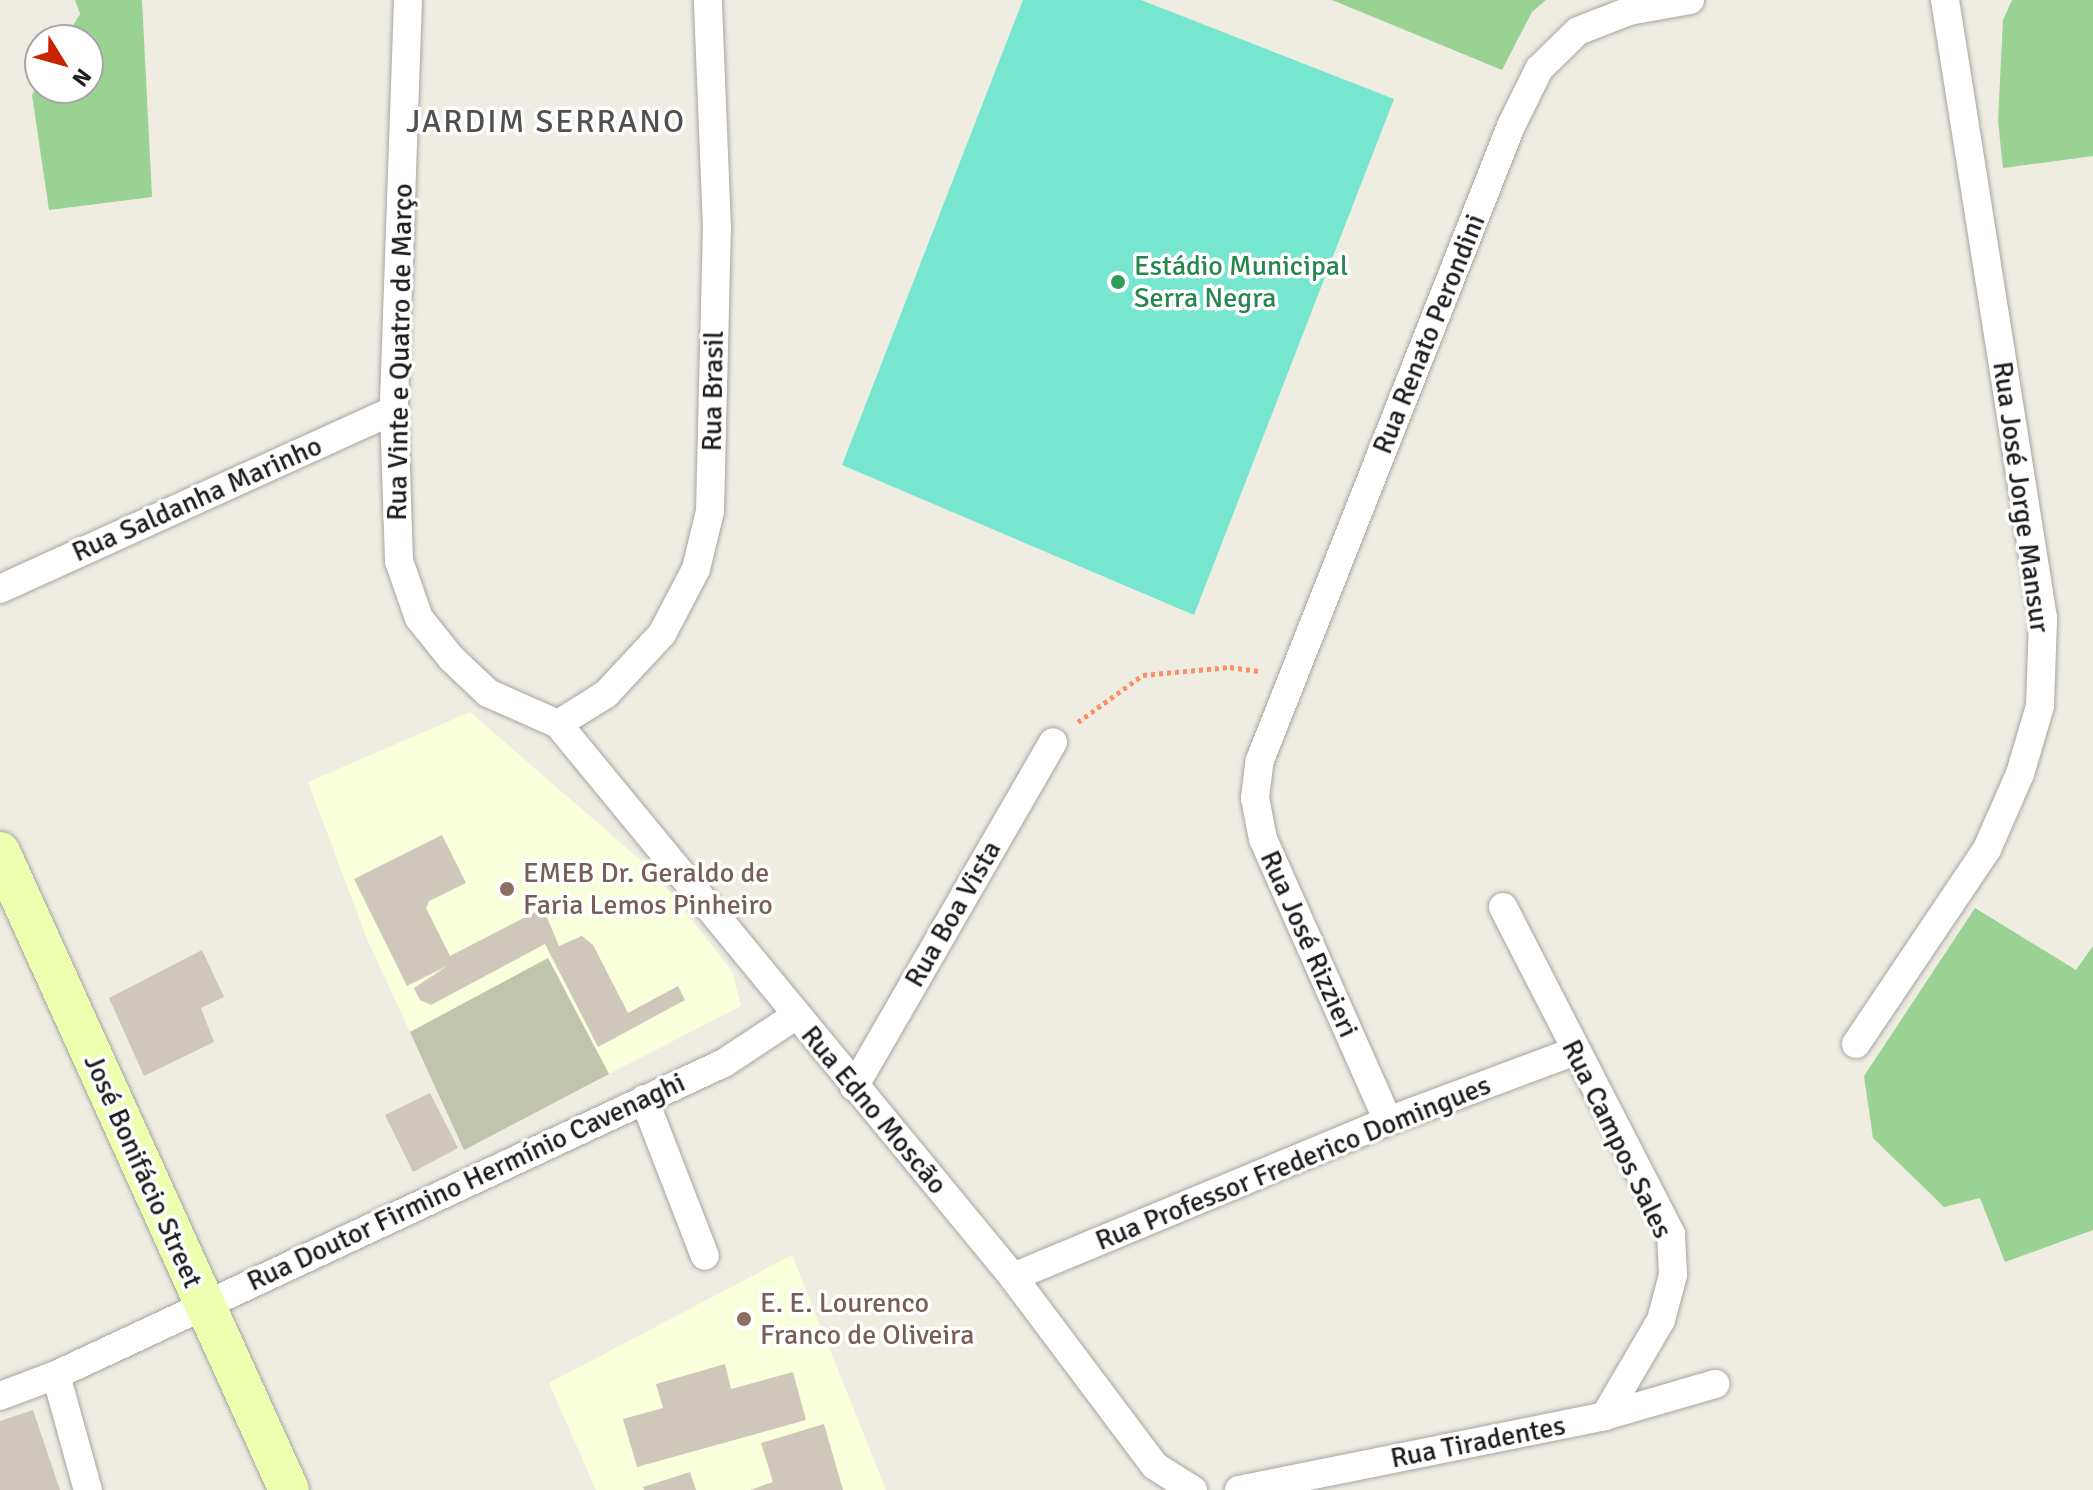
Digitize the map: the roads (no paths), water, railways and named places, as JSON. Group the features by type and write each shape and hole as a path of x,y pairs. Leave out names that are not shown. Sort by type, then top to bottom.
{"main road":[{"name":"José Bonifácio Street","path":"0,852 289,1490"}],"street":[{"name":"Rua Vinte e Quatro de Março","path":"408,0 394,410 399,561 419,618 451,658 488,693 558,724"},
{"name":"Rua Brasil","path":"558,724 606,694 662,634 696,569 710,511 717,229 708,0"},
{"name":"Rua Renato Perondini","path":"1260,760 1511,126 1539,69 1578,31 1629,11 1690,0"},
{"name":"Rua José Jorge Mansur","path":"1856,1044 1987,849 2020,774 2040,706 2043,618 1945,0"},
{"name":"Rua Saldanha Marinho","path":"0,589 394,410"},
{"name":"Rua Edno Moscão","path":"558,724 795,1016 1013,1277 1155,1466 1193,1490"},
{"name":"Rua Boa Vista","path":"854,1087 1053,742"},
{"name":"Rua José Rizzieri","path":"1260,760 1255,798 1263,839 1388,1121"},
{"name":"Rua Campos Sales","path":"1503,907 1573,1052 1671,1234 1673,1275 1661,1320 1605,1416"},
{"name":"Rua Doutor Firmino Hermínio Cavenaghi","path":"0,1396 56,1375 724,1063 795,1016"},
{"name":"Rua Professor Frederico Domingues","path":"1013,1277 1388,1121 1573,1052"},
{"path":"644,1099 705,1256"},
{"path":"56,1375 88,1490"},
{"name":"Rua Tiradentes","path":"1239,1490 1605,1416 1715,1384"}],"place":[{"name":"Estádio Municipal Serra Negra","path":"1118,282"},
{"name":"EMEB Dr. Geraldo de Faria Lemos Pinheiro","path":"507,889"},
{"name":"E. E. Lourenco Franco de Oliveira","path":"744,1319"}],"district":[{"name":"JARDIM SERRANO","path":"546,122"}]}
